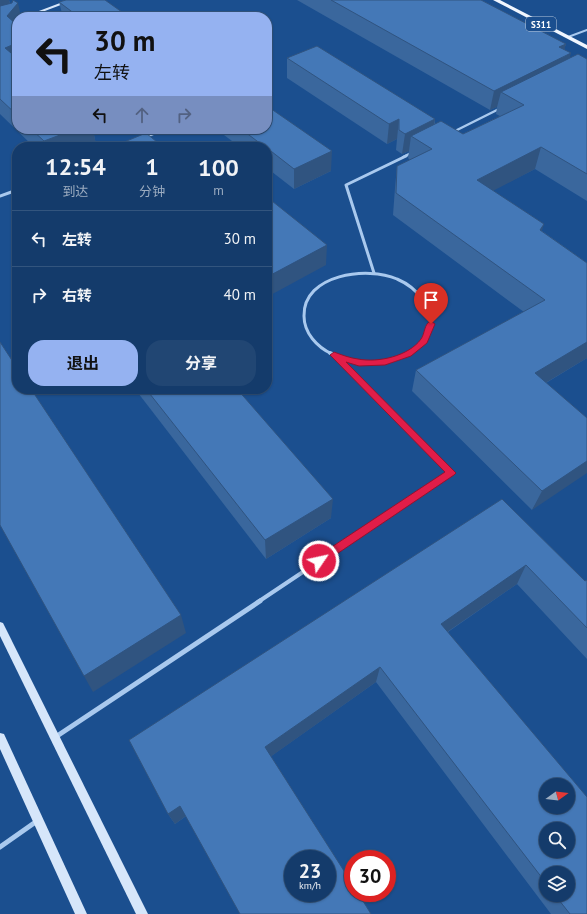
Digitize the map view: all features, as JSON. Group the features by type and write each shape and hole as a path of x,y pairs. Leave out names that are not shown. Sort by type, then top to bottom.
{"main road":[{"name":"S311","path":"496,0 587,47"}],"street":[{"path":"39,12 72,0"},
{"path":"445,136 502,107"},
{"path":"144,138 153,134"},
{"path":"374,273 346,185 417,150"},
{"path":"0,196 12,192"},
{"path":"54,738 451,473 334,355 315,342 304,325 304,308 312,292 329,280 350,274 374,273 397,279 416,290 428,306 431,324 424,341 408,354 385,362 359,362 334,355"},
{"path":"0,626 142,914"},
{"path":"0,738 81,914"},
{"path":"0,847 37,820"}],"lane":[{"path":"568,37 587,30"}],"building":[{"path":"13,0 18,3 7,16 12,20 12,45 5,48 12,54 12,110 0,99 0,6 12,3"},
{"path":"66,0 105,0 122,12 72,12 59,2"},
{"path":"331,0 481,0 566,44 559,47 571,53 494,91"},
{"path":"317,46 435,119 405,134 399,130 399,119 389,124 287,58"},
{"path":"578,54 587,59 587,174 541,147 477,180 544,224 540,230 587,263 587,342 535,373 587,418 587,461 542,491 416,370 545,300 396,193 397,166 432,149 411,136 441,121 463,134 524,105 501,92"},
{"path":"272,109 332,151 294,169 272,152 272,142 258,142 248,134 272,134"},
{"path":"36,134 63,134 44,141"},
{"path":"147,134 157,142 124,142"},
{"path":"272,201 327,245 272,274"},
{"path":"0,342 12,360 12,394 34,394 181,615 84,676 0,525"},
{"path":"150,394 241,394 333,499 265,540"},
{"path":"502,499 585,581 587,580 587,628 526,565 441,624 571,778 539,778 539,814 575,814 575,783 587,797 587,914 570,914 561,902 575,902 575,866 539,866 539,874 380,667 265,747 331,850 284,850 284,902 336,902 336,858 344,871 344,902 364,902 371,914 240,914 180,806 168,814 129,740"}],"route":[{"path":"319,561 451,473 334,355 359,362 385,362 408,354 424,341 431,324"}]}
